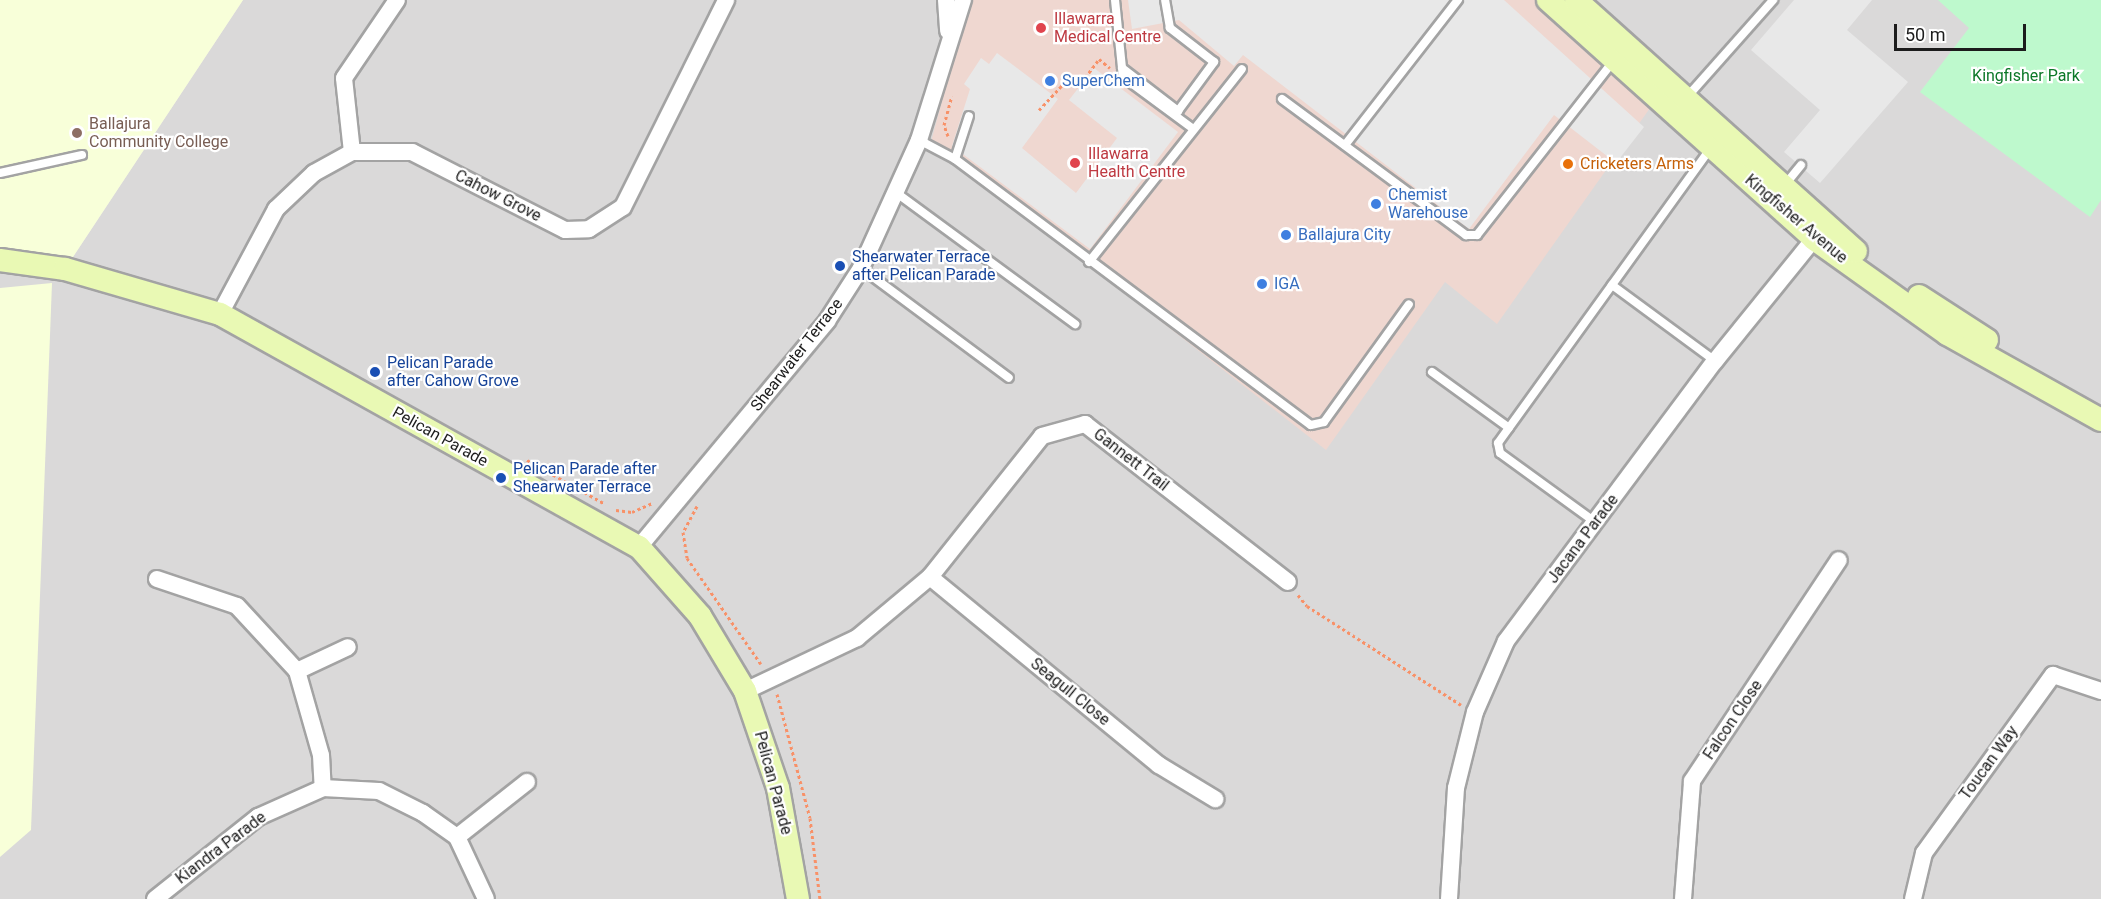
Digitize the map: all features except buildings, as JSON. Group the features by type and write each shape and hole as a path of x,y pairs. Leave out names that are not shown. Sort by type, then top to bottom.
{"street":[{"path":"352,152 344,78 398,0"},
{"name":"Cahow Grove","path":"220,314 276,209 314,173 352,152 412,152 566,230 589,229 623,207 726,0"},
{"name":"Shearwater Terrace","path":"946,0 948,35"},
{"name":"Shearwater Terrace","path":"639,547 827,321 861,268 898,194 919,140 948,35 963,0"},
{"name":"Kingfisher Avenue","path":"1548,0 1620,54 1819,233 1947,334 2101,420"},
{"name":"Kingfisher Avenue","path":"1576,0 1620,54"},
{"name":"Kingfisher Avenue","path":"1819,233 1983,338 2101,404"},
{"name":"Jacana Parade","path":"1449,899 1456,788 1475,712 1506,642 1715,361 1819,233"},
{"name":"Pelican Parade","path":"0,260 65,269 220,314 639,547 700,615 746,690 778,788 798,899"},
{"name":"Gannett Trail","path":"746,690 857,638 930,577 1042,436 1085,424 1288,582"},
{"name":"Falcon Close","path":"1683,899 1692,781 1839,560"},
{"name":"Seagull Close","path":"930,577 1159,765 1215,799"},
{"path":"157,579 237,606 297,671 321,755 323,788"},
{"path":"297,671 348,647"},
{"name":"Toucan Way","path":"1913,899 1924,853 2053,675 2101,691"},
{"path":"486,899 457,837 527,782"},
{"name":"Kiandra Parade","path":"155,899 258,817 323,788 379,791 457,837"}],"lane":[{"path":"1114,0 1123,73 1192,128"},
{"path":"1123,73 1178,111 1214,62 1170,28 1165,0"},
{"path":"1345,146 1458,0"},
{"path":"1678,107 1773,0"},
{"path":"1282,99 1466,235 1477,235 1620,54"},
{"path":"1089,262 1192,128 1242,69"},
{"path":"955,159 969,116"},
{"path":"919,140 955,159 1089,262 1311,425 1324,422 1409,304"},
{"path":"1595,522 1500,453 1498,443 1716,141"},
{"path":"0,173 82,155"},
{"path":"1776,195 1801,165"},
{"path":"898,194 1075,324"},
{"path":"861,268 1009,378"},
{"path":"1612,285 1715,361"},
{"path":"1432,372 1509,428"}],"path":[{"path":"1039,110 1068,79 1078,87 1099,59 1123,73"},
{"path":"524,458 616,510 643,510 657,499"},
{"path":"1288,582 1307,606 1466,708 1469,699"}],"shaded area":[{"name":"Ballajura Community College","path":"0,0 243,0 65,269 0,267"},
{"path":"243,0 2101,0 2101,899 0,899 0,267 65,269"},
{"path":"969,0 1538,0 1655,101 1497,324 1445,282 1326,450 931,142"},
{"path":"1128,0 1504,0 1644,127 1616,163 1554,115 1469,229 1243,55 1234,66 1179,20 1132,29"},
{"path":"1794,0 1872,0 1847,30 1908,82 1820,183 1784,152 1820,110 1751,50"},
{"path":"997,53 1058,99 1022,148 1076,193 1117,138 1069,100 1094,68 1178,132 1090,249 952,146 970,89 964,84 981,58 989,64"},
{"path":"52,283 31,830 0,857 0,288"}],"green space":[{"name":"Kingfisher Park","path":"1938,0 2101,0 2101,200 2090,217 1920,92 1969,28"}],"place":[{"name":"Illawarra Medical Centre","path":"1041,28"},
{"name":"SuperChem","path":"1050,81"},
{"name":"Ballajura Community College","path":"77,133"},
{"name":"Illawarra Health Centre","path":"1075,163"},
{"name":"Cricketers Arms","path":"1568,164"},
{"name":"Chemist Warehouse","path":"1376,204"},
{"name":"Ballajura City","path":"1286,235"},
{"name":"Shearwater Terrace after Pelican Parade","path":"840,266"},
{"name":"IGA","path":"1262,284"},
{"name":"Pelican Parade after Cahow Grove","path":"375,372"},
{"name":"Pelican Parade after Shearwater Terrace","path":"501,478"}]}
